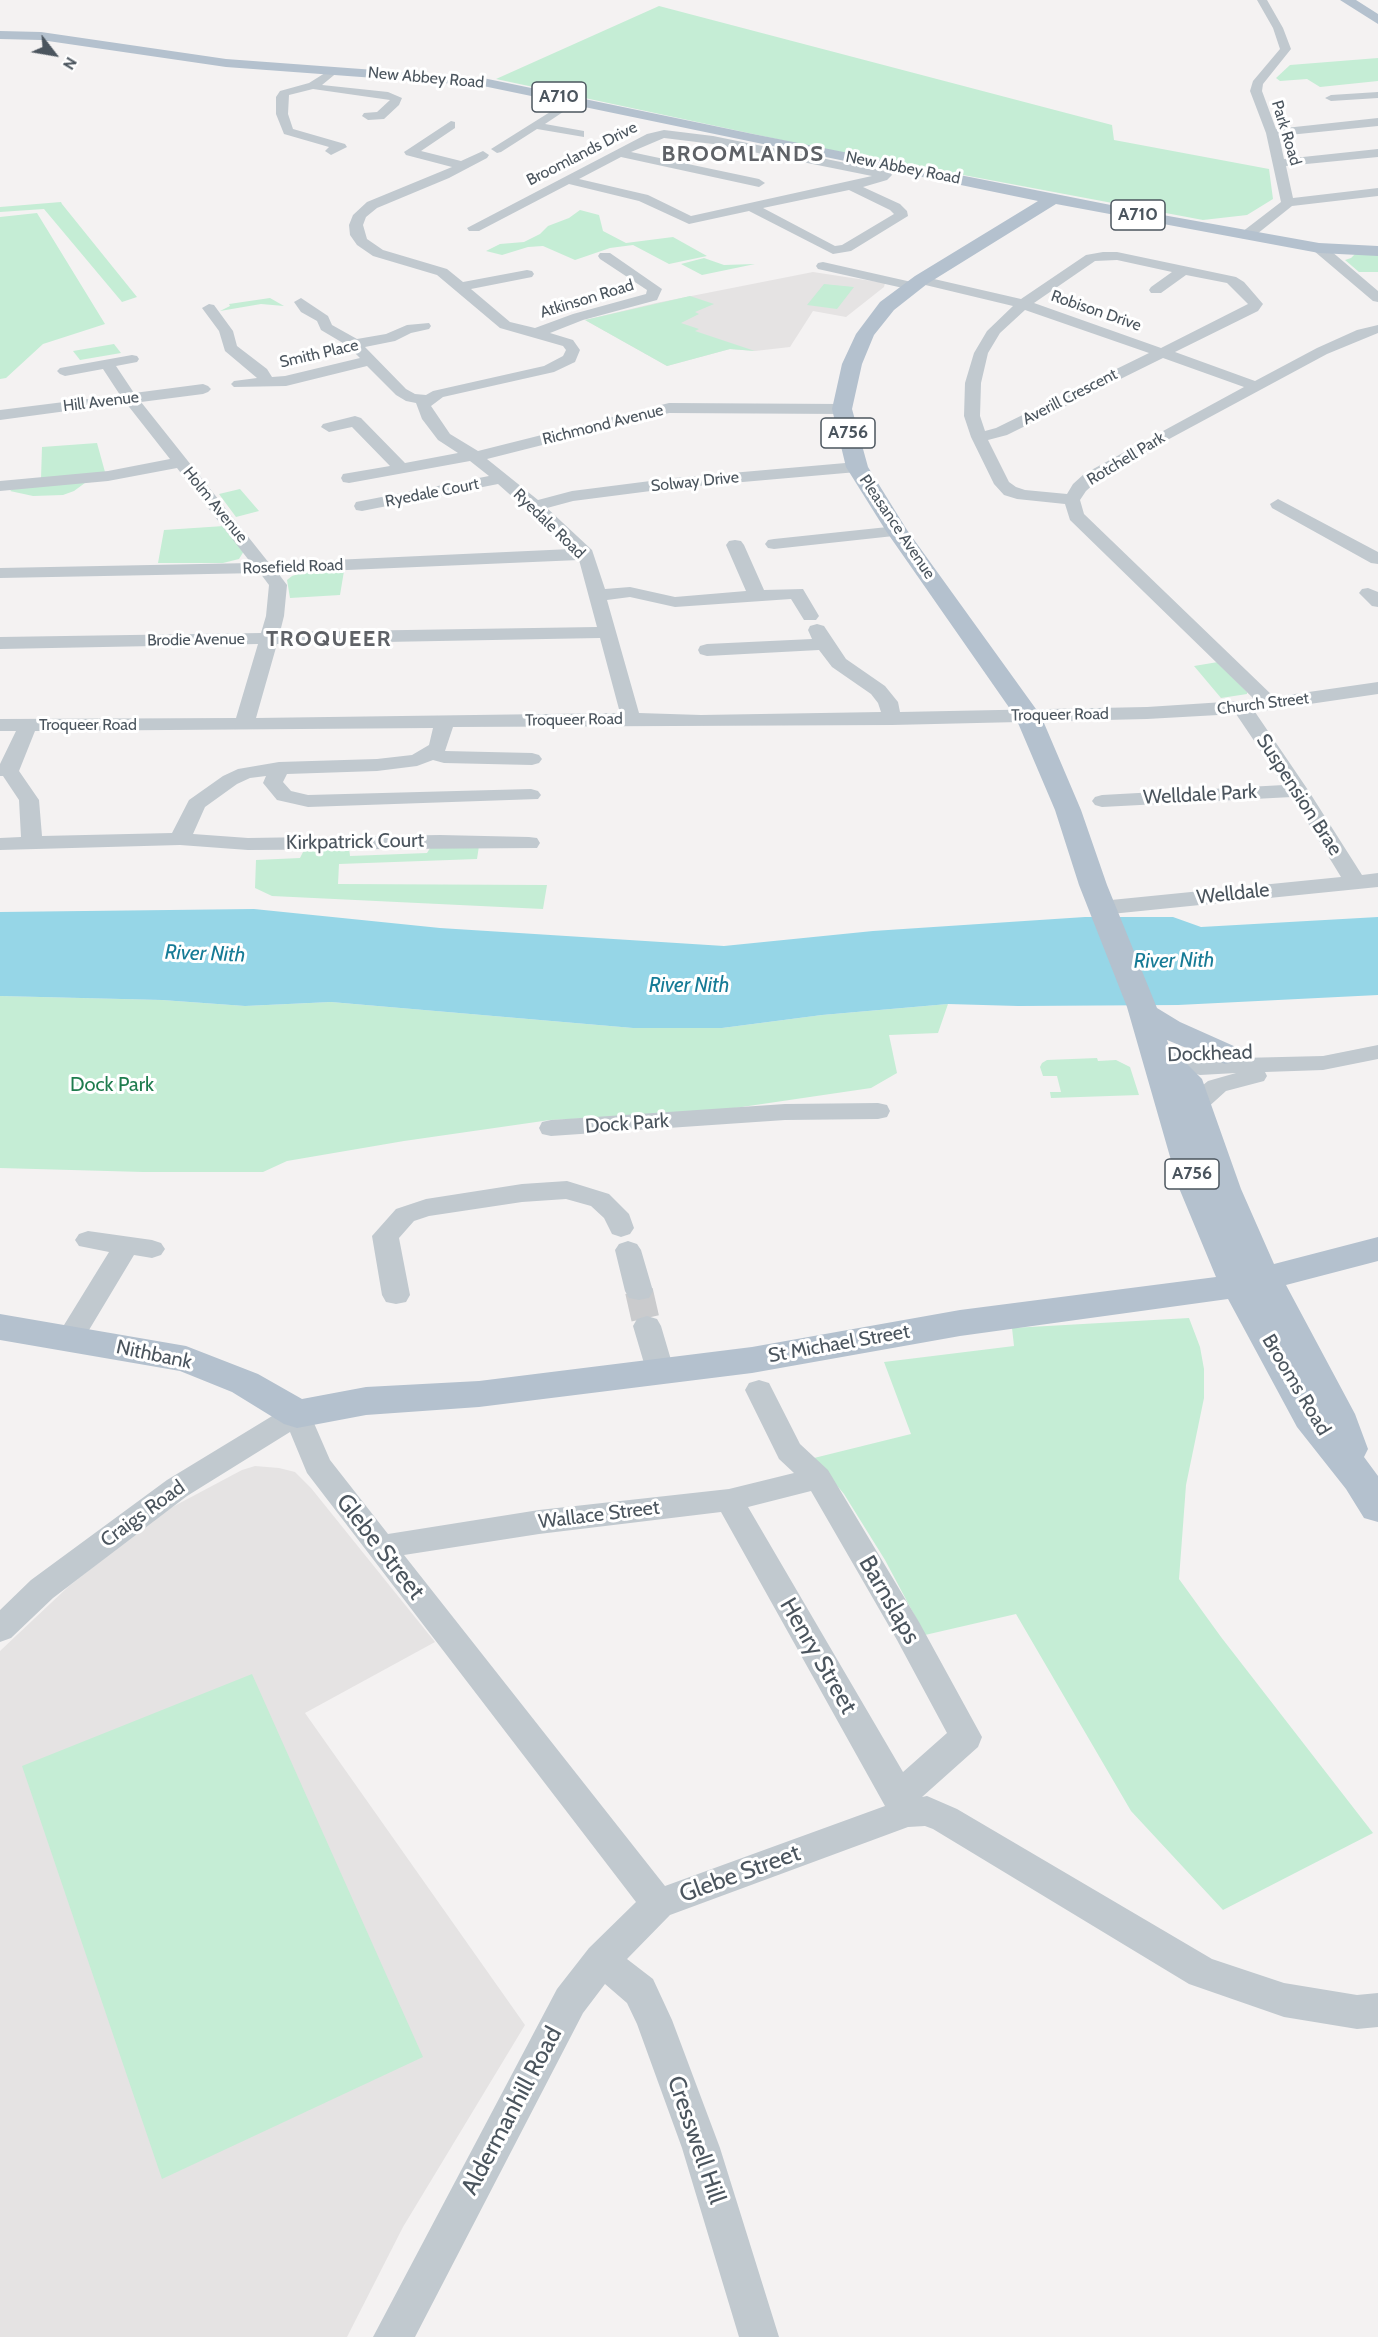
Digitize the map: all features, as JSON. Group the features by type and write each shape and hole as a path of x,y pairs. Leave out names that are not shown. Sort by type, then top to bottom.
{"main road":[{"path":"1347,0 1378,20"},
{"name":"New Abbey Road","path":"0,35 52,38 215,62 483,82 893,171 1054,198 1320,248 1378,251"},
{"name":"Pleasance Avenue","path":"1029,716 897,531 857,467 842,409 852,364 865,334 887,306 916,283 1054,198"},
{"name":"A756","path":"1029,716 1102,896 1142,1009 1196,1188 1252,1283"},
{"path":"1142,1009 1172,1031 1225,1054"},
{"name":"A756","path":"1158,1056 1186,1078 1224,1189 1248,1247 1252,1283"},
{"name":"St Michael Street","path":"297,1414 366,1401 489,1393 752,1360 960,1323 1252,1283 1376,1252"},
{"name":"Brooms Road","path":"1252,1283 1310,1417 1369,1493"},
{"name":"Nithbank","path":"0,1327 186,1359 245,1383 297,1414"}],"street":[{"name":"Park Road","path":"1262,0 1278,28 1286,49 1257,83 1256,92 1272,133 1288,202"},
{"path":"332,150 340,147 288,131 282,114 284,93 314,86 333,71"},
{"path":"314,86 388,95 396,98 395,103 380,116 368,116"},
{"path":"1331,98 1378,95"},
{"path":"496,150 574,100"},
{"path":"1272,133 1378,122"},
{"path":"451,125 410,152 464,166"},
{"path":"534,125 580,134"},
{"name":"Broomlands Drive","path":"474,228 651,137 685,135 893,171"},
{"path":"616,140 637,144"},
{"path":"619,153 759,183"},
{"path":"1280,163 1378,153"},
{"path":"301,302 306,309 323,319 326,327 355,344 401,392 411,398 428,400 438,394 549,369 570,359 573,350 568,343 505,325 442,272 378,253 362,242 357,235 356,225 360,215 372,205 464,166 483,155"},
{"path":"411,160 425,156"},
{"path":"567,180 644,198 689,220 851,186 893,171"},
{"path":"752,207 833,250 846,248 901,216 900,211 851,186"},
{"path":"1247,235 1280,211 1288,202 1378,192"},
{"path":"854,229 888,225"},
{"path":"811,238 832,234"},
{"path":"1320,248 1378,298"},
{"path":"833,250 834,255 827,265 823,266 916,283"},
{"name":"Atkinson Road","path":"536,333 578,317 652,297 655,289 604,256"},
{"path":"1072,500 1023,495 1010,491 1002,484 979,437 972,416 973,383 981,353 994,331 1023,304 1091,258 1117,256 1183,270"},
{"path":"1156,290 1183,270"},
{"name":"Averill Crescent","path":"979,437 1001,432 1159,352 1253,308 1256,304 1239,285 1231,280 1183,270"},
{"path":"606,276 628,272"},
{"path":"641,280 663,276"},
{"path":"461,287 520,278"},
{"name":"Robison Drive","path":"916,283 1023,304 1256,387"},
{"path":"286,304 317,300"},
{"path":"226,305 209,308 226,331 230,348 262,372 267,382"},
{"path":"355,344 390,338 407,329 424,326"},
{"name":"Rotchell Park","path":"1270,704 1076,516 1072,500 1079,488 1090,478 1152,442 1322,351 1362,333 1378,330"},
{"path":"65,371 132,359"},
{"name":"Smith Place","path":"239,384 307,377 338,366 371,360"},
{"name":"Holm Avenue","path":"107,364 130,398 267,568 278,585 275,616 245,723"},
{"name":"Hill Avenue","path":"0,416 202,389"},
{"name":"Ryedale Road","path":"428,400 423,405 430,419 444,437 535,506 586,554 630,719"},
{"name":"Richmond Avenue","path":"349,478 473,457 669,408 842,409"},
{"path":"328,427 355,421 400,468"},
{"path":"0,486 108,476 180,462"},
{"name":"Solway Drive","path":"535,506 572,496 663,484 857,467"},
{"path":"63,498 108,476"},
{"name":"Ryedale Court","path":"362,506 501,479"},
{"path":"0,495 29,501"},
{"path":"1278,504 1378,560"},
{"path":"774,543 897,531"},
{"path":"735,545 758,597"},
{"name":"Rosefield Road","path":"0,573 267,568 586,554"},
{"path":"598,595 630,592 675,602 758,597 795,589 817,630 839,663 878,690 888,702 892,719"},
{"path":"707,650 817,630"},
{"name":"Brodie Avenue","path":"0,643 608,632"},
{"name":"Church Street","path":"1148,713 1242,708 1378,688"},
{"name":"Suspension Brae","path":"1242,708 1298,790 1355,882"},
{"name":"Troqueer Road","path":"0,725 180,726 445,720 701,721 1148,713"},
{"path":"180,839 196,804 214,790 245,773 279,768 398,763 431,753 441,742 445,720"},
{"path":"28,725 4,770 29,800 32,844"},
{"path":"431,753 444,757 532,759"},
{"path":"279,768 273,783 284,796 308,801 531,795"},
{"name":"Welldale Park","path":"1102,801 1298,790"},
{"name":"Kirkpatrick Court","path":"0,844 125,839 180,839 248,844 440,841 529,843"},
{"name":"Welldale","path":"1102,896 1378,880"},
{"name":"Dockhead","path":"1158,1056 1378,1050"},
{"name":"Dockhead","path":"1158,1056 1200,1067 1323,1063 1378,1050"},
{"path":"1196,1104 1222,1084 1323,1063"},
{"name":"Dock Park","path":"550,1128 785,1112 878,1111"},
{"path":"396,1295 386,1236 405,1215 426,1208 522,1193 567,1190 600,1200 616,1214 639,1291"},
{"path":"70,1338 139,1248 88,1240"},
{"path":"647,1326 660,1370"},
{"name":"Barnslaps","path":"759,1390 789,1451 818,1478 908,1631 966,1737 903,1805"},
{"name":"Glebe Street","path":"297,1414 317,1465 658,1904 903,1805 927,1811 945,1819 1202,1972 1284,2000 1357,2012 1378,2010"},
{"name":"Craigs Road","path":"0,1629 42,1589 177,1488 297,1414"},
{"name":"Wallace Street","path":"379,1547 539,1522 729,1500 818,1478"},
{"name":"Henry Street","path":"729,1500 903,1805"},
{"name":"Aldermanhill Road","path":"393,2337 570,2001 602,1960 658,1904"},
{"name":"Cresswell Hill","path":"602,1960 640,1991 654,2020 701,2148 759,2337"}],"shaded area":[{"path":"813,272 885,283 884,287 846,317 813,311 790,347 755,351 730,349 667,366 585,320 656,303"},
{"path":"255,1466 295,1472 311,1488 435,1642 305,1713 525,2025 403,2227 347,2337 0,2337 0,1651 69,1586 163,1512 242,1470"}],"green space":[{"path":"659,6 1112,125 1114,140 1269,169 1273,199 1247,215 1203,220 814,147 496,79"},
{"path":"1378,58 1378,81 1320,87 1307,79 1280,81 1276,78 1290,65"},
{"path":"61,202 137,297 122,302 44,209 0,212 0,207"},
{"path":"580,210 599,215 603,231 626,243 673,237 707,256 669,264 633,245 610,248 575,260 543,246 528,247 502,255 486,251 500,244 524,242 540,234 548,226 569,218"},
{"path":"37,213 105,324 43,344 6,378 0,379 0,217"},
{"path":"1356,253 1378,254 1378,272 1359,272 1345,260"},
{"path":"704,258 724,265 755,264 702,275 681,264"},
{"path":"824,284 854,287 837,309 807,305"},
{"path":"690,296 714,304 695,312 699,314 681,323 699,329 695,331 755,351 730,349 667,366 585,320"},
{"path":"270,298 284,306 261,304 220,311 230,306 229,304"},
{"path":"114,344 121,353 80,360 73,351"},
{"path":"97,443 105,472 41,479 42,447"},
{"path":"89,480 74,491 63,495 33,496 10,491 14,488"},
{"path":"240,489 259,511 236,517 219,494"},
{"path":"224,526 244,551 239,559 223,563 158,563 164,530"},
{"path":"344,571 340,595 290,598 287,580 292,576 305,572"},
{"path":"1218,662 1247,694 1221,698 1194,666"},
{"path":"432,845 479,846 477,859 339,864 338,884 547,885 543,909 272,896 255,888 256,860 300,858 305,848 349,848 350,856 427,853"},
{"name":"Dock Park","path":"0,996 162,1000 245,1006 331,1002 633,1028 722,1028 822,1015 948,1004 938,1033 889,1035 897,1073 871,1088 701,1113 550,1120 287,1161 263,1172 143,1172 0,1168"},
{"path":"1097,1058 1098,1061 1116,1060 1130,1067 1139,1095 1051,1098 1050,1092 1061,1092 1057,1076 1043,1076 1040,1067 1042,1063 1047,1060"},
{"path":"1189,1318 1200,1347 1204,1369 1204,1398 1186,1485 1179,1579 1221,1637 1373,1833 1223,1910 1131,1811 1016,1614 925,1635 885,1560 844,1494 814,1458 911,1434 884,1362 1014,1346 1012,1328"},
{"path":"252,1674 423,2057 162,2179 22,1766"}],"water":[{"name":"River Nith","path":"254,909 440,928 724,946 873,931 1085,917 1173,917 1201,927 1378,917 1378,995 1178,1005 948,1004 822,1015 722,1028 633,1028 331,1002 245,1006 162,1000 0,996 0,912"}],"tunnel":[{"path":"639,1291 647,1326"}],"district":[{"name":"BROOMLANDS","path":"743,155"},
{"name":"TROQUEER","path":"329,640"}]}
